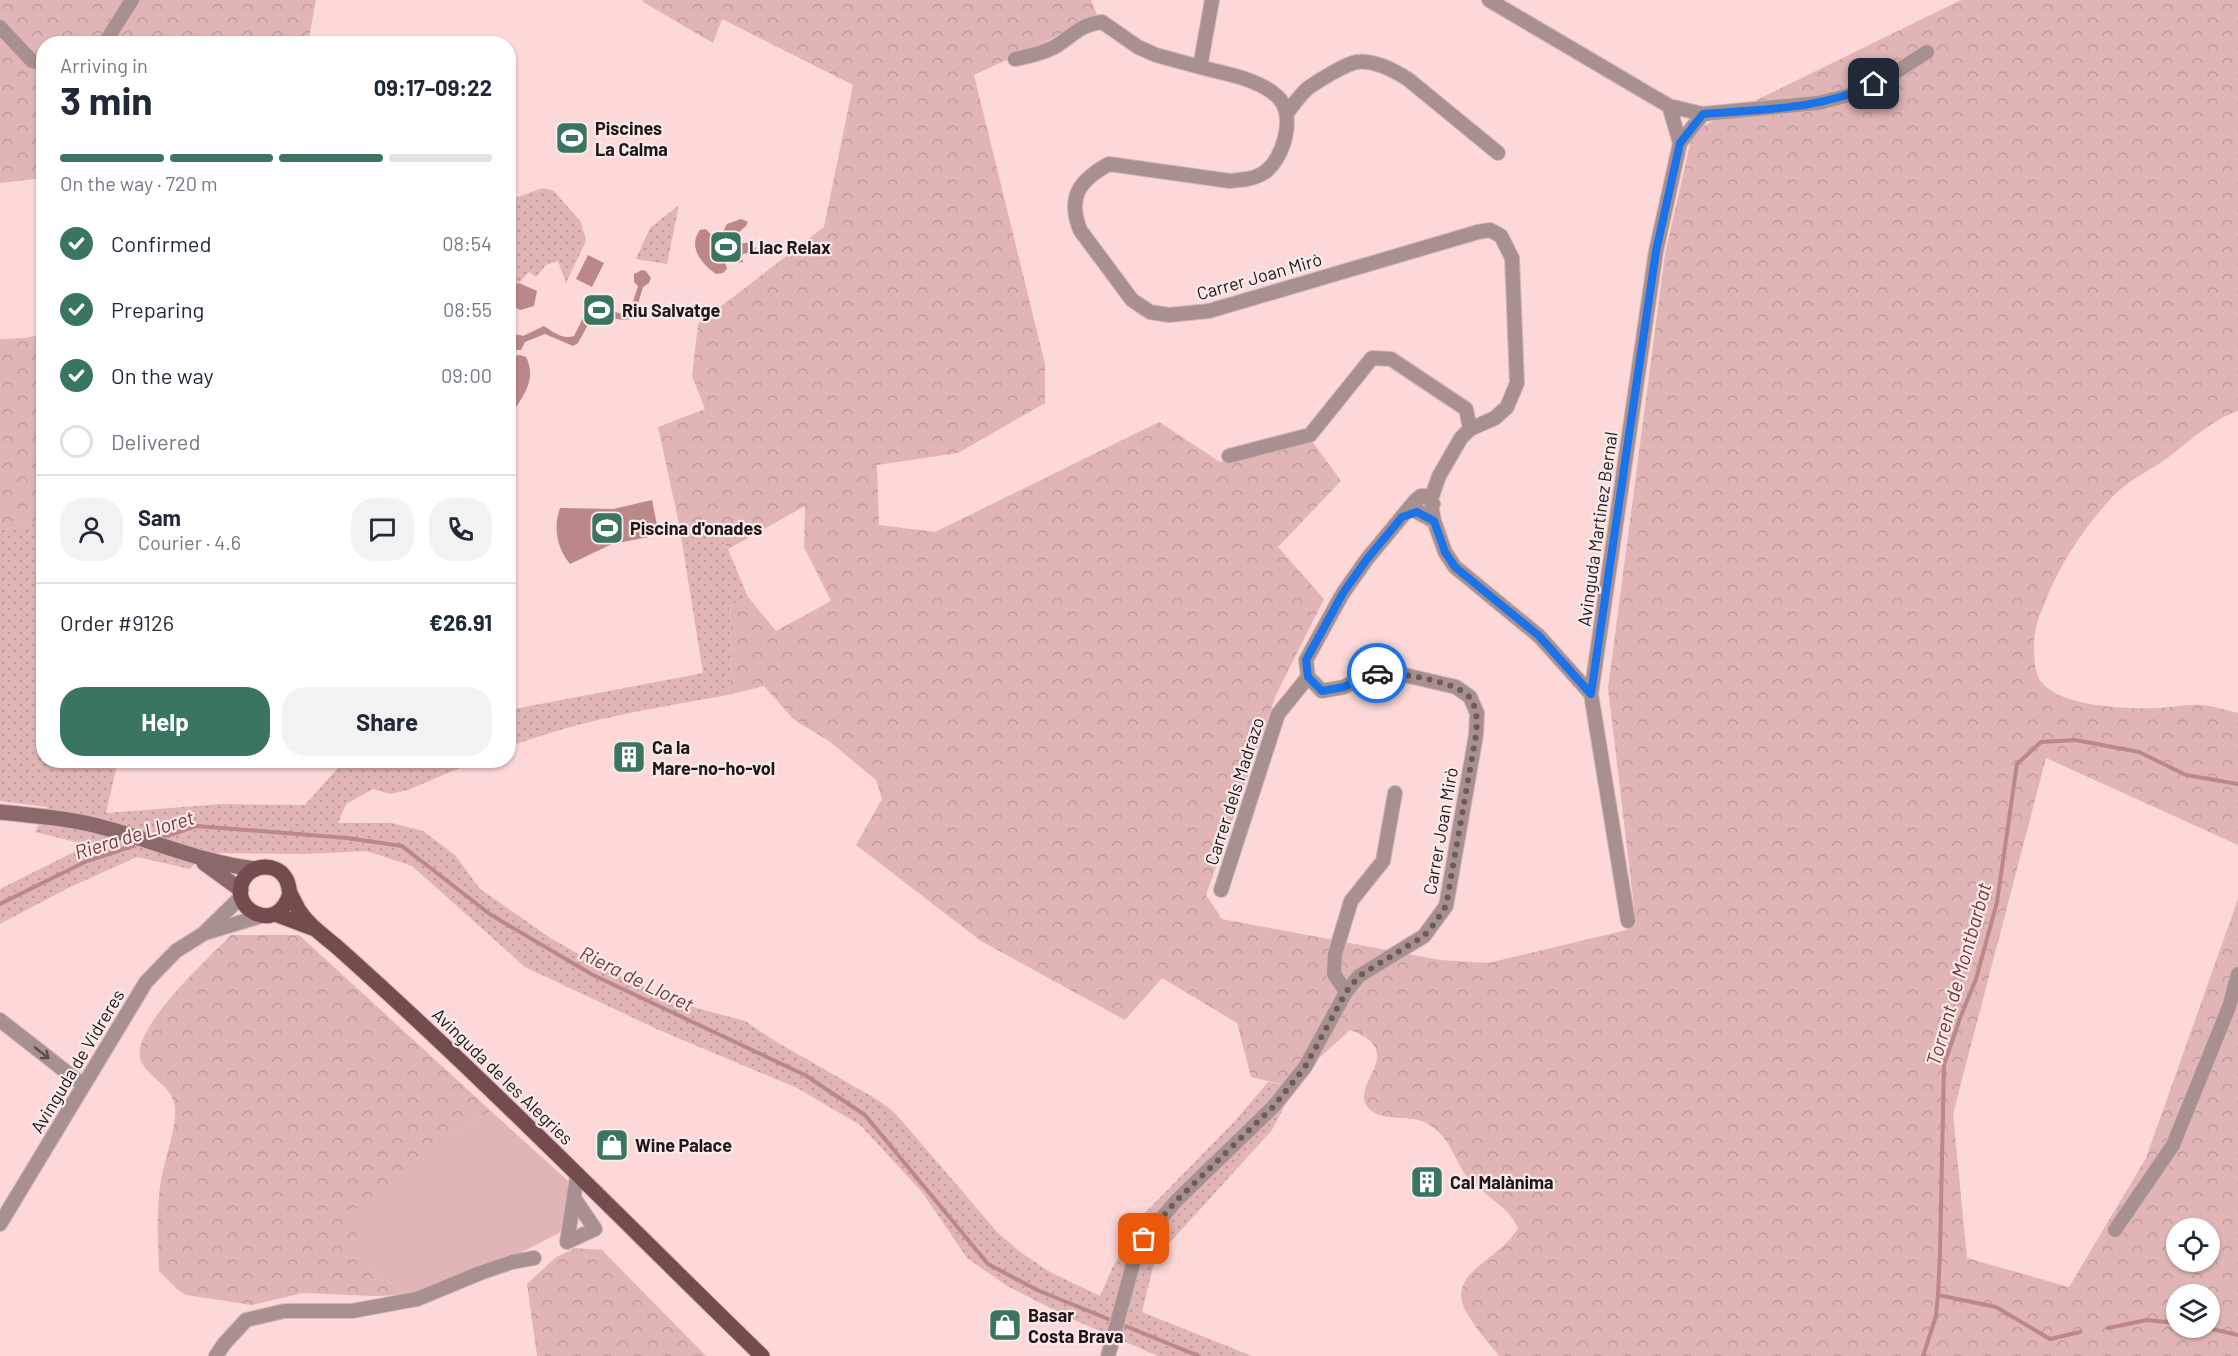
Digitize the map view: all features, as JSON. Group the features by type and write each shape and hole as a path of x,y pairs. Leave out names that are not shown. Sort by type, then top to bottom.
{"main road":[{"path":"0,812 56,818 104,827 197,858 255,869 265,867 275,869 284,875 289,883 290,894 288,902 282,909 268,915"},
{"path":"197,858 241,893 248,909 315,930"},
{"path":"241,893 243,881 255,869"},
{"path":"290,894 315,930"},
{"name":"Avinguda de les Alegries","path":"315,930 403,1006 762,1356"}],"street":[{"path":"109,36 132,0"},
{"path":"1200,68 1212,0"},
{"path":"1489,0 1669,106 1703,114 1818,103 1847,95 1892,75 1927,52"},
{"path":"1015,59 1031,56 1056,46 1072,32 1102,22 1138,47 1165,58 1257,83 1280,99 1287,113 1306,89 1332,74 1356,62 1377,64 1396,71 1409,80 1498,153"},
{"path":"0,27 32,61 36,62"},
{"name":"Avinguda Martinez Bernal","path":"1669,106 1680,143"},
{"name":"Carrer Joan Mirò","path":"1108,1356 1133,1264 1144,1239 1176,1201 1274,1106 1305,1067 1346,992 1359,976 1424,936 1446,906 1476,735 1477,713 1470,697 1456,687 1392,672 1370,673 1344,687 1322,691 1308,677 1306,660 1343,593 1367,559 1402,517 1425,508 1439,476 1461,438 1470,429 1495,418 1507,407 1517,383 1512,258 1501,236 1490,230 1478,232 1209,311 1169,315 1150,312 1132,300 1080,230 1074,216 1074,202 1080,187 1093,174 1109,164 1230,181 1247,180 1264,173 1275,163 1286,130 1287,113"},
{"name":"Avinguda Martinez Bernal","path":"1628,921 1591,694 1656,251 1680,143 1703,114"},
{"path":"1229,456 1310,435 1372,358 1391,358 1415,373 1466,410 1470,429"},
{"path":"1425,508 1445,552 1455,567 1539,636 1591,694"},
{"name":"Carrer dels Madrazo","path":"1221,890 1278,714 1308,677"},
{"path":"1346,992 1334,974 1335,954 1352,901 1383,861 1395,793"},
{"name":"Avinguda de Vidreres","path":"0,1224 146,982 176,951 203,934 241,893"},
{"name":"Avinguda de Vidreres","path":"203,934 268,915"},
{"path":"2115,1230 2173,1145 2229,1007 2238,974"},
{"path":"0,1020 83,1085"},
{"path":"574,1198 595,1229 567,1242 577,1176"},
{"path":"216,1356 246,1320 284,1311 352,1311 417,1299 480,1273 512,1262 534,1258"}],"green space":[{"path":"0,0 316,0 309,36 36,36 36,179 0,183"},
{"path":"643,0 1091,0 1098,17 974,75 1045,364 1045,403 958,453 877,465 879,525 935,532 1159,422 1220,462 1312,441 1341,481 1278,547 1324,599 1276,695 1206,895 1222,919 1440,960 1488,963 1626,930 1636,924 1608,688 1665,254 1693,131 1961,0 2238,0 2238,411 2209,426 2166,459 2126,485 2103,507 2076,543 2054,582 2038,621 2034,645 2035,666 2040,680 2053,692 2065,698 2097,705 2129,708 2202,705 2238,713 2238,845 2046,758 1953,1114 1967,1258 2069,1287 2146,1158 2238,899 2238,1356 1499,1356 1468,1315 1462,1303 1461,1293 1469,1275 1505,1244 1518,1228 1503,1208 1470,1180 1447,1143 1435,1129 1419,1120 1378,1114 1366,1105 1364,1096 1366,1086 1377,1057 1375,1047 1367,1038 1350,1030 1316,1061 1294,1087 1251,1077 1237,1023 1162,978 1125,1020 981,941 856,845 882,799 876,780 829,741 793,719 764,686 728,695 732,656 729,606 748,597 776,631 831,601 804,547 805,506 728,549 711,523 679,524 658,427 705,409 692,376 698,324 824,227 853,85 722,19 713,43"},
{"path":"543,188 554,191 581,222 586,241 566,283 558,261 546,265 536,277 529,272 516,283 516,198"},
{"path":"679,205 667,264 636,259 650,228"},
{"path":"36,336 36,522 0,530 0,339"},
{"path":"36,522 36,768 116,768 106,813 222,804 305,805 338,768 460,768 408,790 390,794 373,789 346,804 338,823 392,823 423,831 455,855 480,889 552,939 609,971 686,1005 745,1021 775,1041 878,1100 896,1114 998,1233 1023,1254 1050,1272 1100,1296 1113,1266 1145,1213 1235,1121 1268,1082 1294,1087 1272,1130 1155,1259 1142,1312 1252,1356 1158,1356 1072,1319 1007,1286 967,1258 922,1192 860,1125 797,1088 659,1030 525,967 412,866 367,851 305,854 205,853 190,869 137,857 68,888 0,924 0,889 88,845 35,832 47,807 0,801 0,530"},
{"path":"711,523 728,549 748,597 729,606 732,656 728,695 590,722 516,745 516,709 703,673 679,524"},
{"path":"231,935 299,935 491,1111 453,1133 372,1270 406,1295 303,1293 252,1305 186,1295 159,1271 159,1191 174,1126 175,1108 170,1093 149,1073 141,1061 140,1048 158,1013 190,976"},
{"path":"491,1111 568,1181 567,1216 559,1233 524,1251 427,1291 406,1295 372,1270 348,1215 453,1133"},
{"path":"575,1248 602,1250 706,1356 537,1356 527,1284 555,1258"}],"shaded area":[{"name":"Piscines La Calma","path":"565,132 571,134 582,132 585,136 584,140 572,145 562,143 560,137"},
{"name":"Llac Relax","path":"741,219 748,222 729,241 729,245 749,243 756,248 755,251 743,254 741,258 743,262 735,263 731,255 727,255 724,258 727,269 723,273 716,274 698,255 696,236 700,230 706,229 719,240 727,224"},
{"path":"588,255 604,263 592,287 576,279"},
{"name":"Riu Salvatge","path":"642,270 646,271 651,278 649,283 643,287 634,317 623,320 603,315 599,320 591,319 578,343 573,346 545,334 525,342 521,350 516,350 516,335 523,336 544,326 562,336 574,336 587,310 596,305 624,315 629,314 638,286 634,282 634,274"},
{"path":"516,284 537,291 534,306 520,310 516,308"},
{"path":"516,355 526,357 530,378 516,407"},
{"name":"Piscina d'onades","path":"652,500 659,535 612,544 570,564 559,545 557,523 560,508 613,509"}],"waterway":[{"name":"Torrent de Montbarbat","path":"1923,1356 1936,1316 1938,1295 1944,1065 1976,979 1997,902 2017,764 2041,742 2075,740 2139,752 2186,775 2238,784"},
{"name":"Riera de Lloret","path":"158,839 196,826 347,838 402,846 491,915 593,975 805,1075 865,1115 988,1264 1037,1290 1199,1356"},
{"name":"Riera de Lloret","path":"0,904 87,861 139,844"},
{"path":"1938,1295 1996,1307 2050,1339 2080,1332"},
{"path":"2108,1328 2147,1320 2166,1322"},
{"path":"2220,1331 2238,1335"}],"way so far":[{"path":"1144,1239 1176,1201 1274,1106 1305,1067 1346,992 1359,976 1424,936 1446,906 1476,735 1477,713 1470,697 1456,687 1392,672 1377,673"}],"place":[{"name":"Piscines La Calma","path":"572,138"},
{"name":"Llac Relax","path":"726,247"},
{"name":"Riu Salvatge","path":"599,310"},
{"name":"Piscina d'onades","path":"607,528"},
{"name":"Ca la Mare-no-ho-vol","path":"629,757"},
{"name":"Wine Palace","path":"612,1145"},
{"name":"Cal Malànima","path":"1427,1182"},
{"name":"Basar Costa Brava","path":"1005,1325"}],"route":[{"path":"1377,673 1370,673 1344,687 1322,691 1308,677 1306,660 1343,593 1367,559 1402,517 1417,512 1434,521 1445,552 1455,567 1539,636 1591,694 1656,251 1680,143 1703,114 1818,103 1857,93 1874,84"}]}
